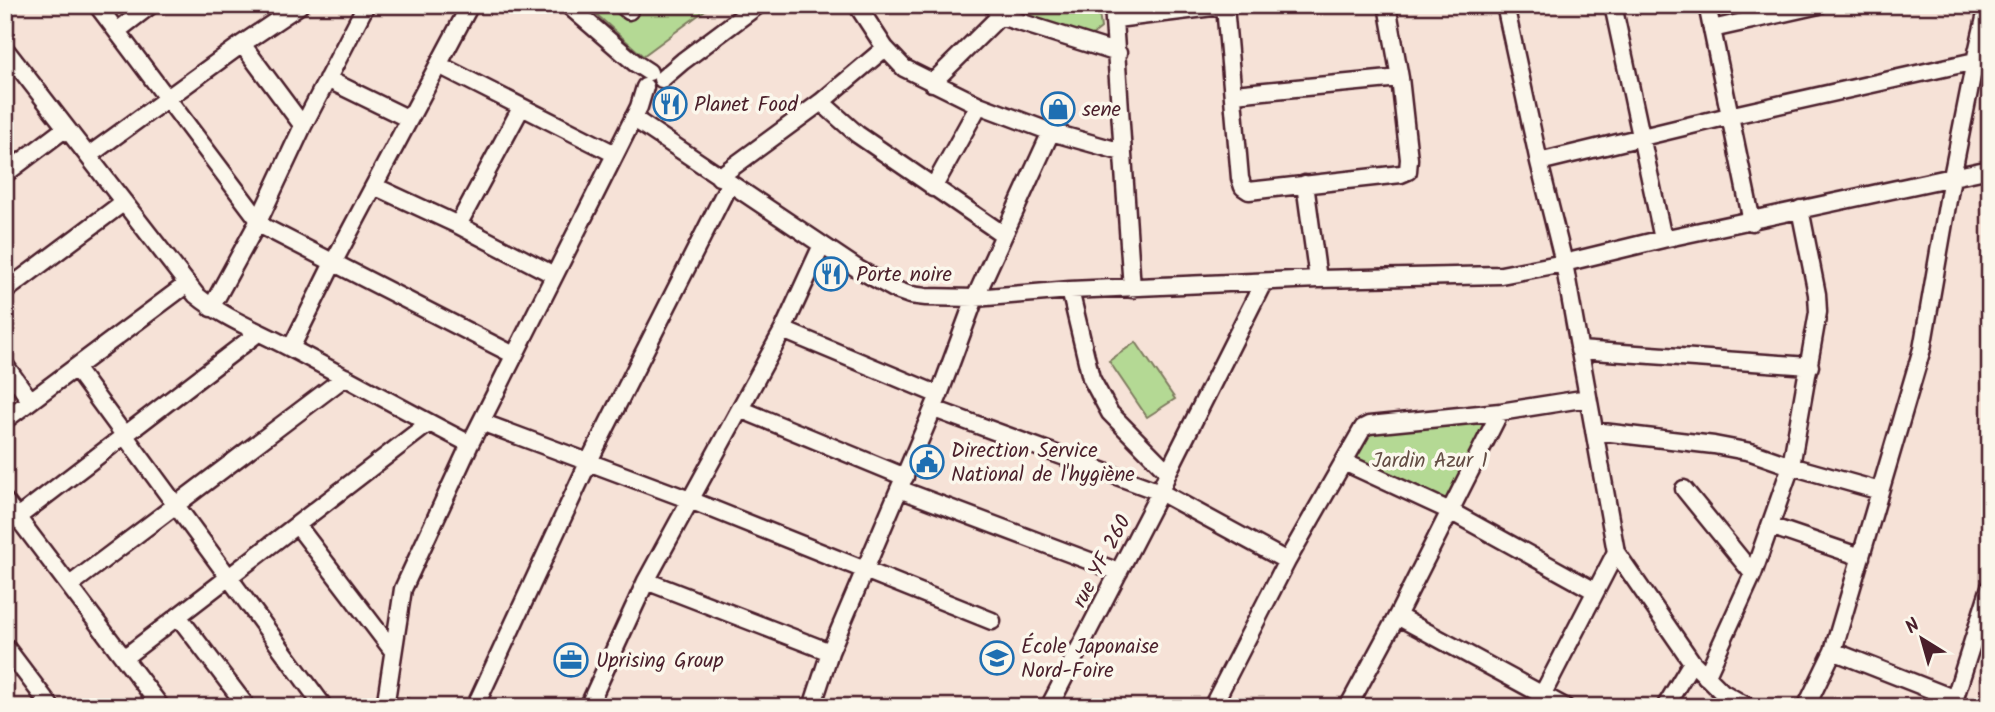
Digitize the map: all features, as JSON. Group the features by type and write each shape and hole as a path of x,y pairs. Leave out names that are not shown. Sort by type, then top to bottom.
{"street":[{"path":"97,5 169,98 258,222 272,233 514,355"},
{"path":"117,31 151,5"},
{"path":"89,156 300,5"},
{"path":"211,308 258,222 303,126 366,5"},
{"path":"291,348 332,263 470,5"},
{"path":"568,5 652,80"},
{"path":"404,707 380,706 393,651 403,589 470,444 652,80 683,61 758,5"},
{"path":"857,5 885,48 904,68 979,104 1051,132 1122,152"},
{"path":"1132,289 1114,12 1227,6 1240,178 1243,187 1249,191 1401,174 1408,171 1400,78 1387,5"},
{"path":"1505,5 1564,263 1616,552 1692,662 1722,692 1748,707"},
{"path":"1613,5 1639,138 1663,239"},
{"path":"1707,5 1752,222"},
{"path":"1712,29 1819,5"},
{"path":"1807,707 1833,651 1922,349 1952,177 1989,5"},
{"path":"932,83 1001,9 1118,53"},
{"path":"242,44 303,126"},
{"path":"475,707 589,461 724,181 885,48"},
{"path":"5,49 195,295 211,308 258,334 291,348 470,444"},
{"path":"1539,162 1728,116 1975,61"},
{"path":"439,65 615,154"},
{"path":"1234,94 1400,78"},
{"path":"327,79 409,118"},
{"path":"821,102 857,134 1004,235"},
{"path":"933,188 979,104"},
{"path":"458,225 521,108"},
{"path":"636,112 724,181 822,245 896,290 926,298 975,298 1070,290 1318,279 1501,275 1990,169"},
{"path":"5,174 66,128"},
{"path":"812,707 830,652 937,402 975,298 1051,132"},
{"path":"1305,184 1318,279"},
{"path":"374,186 458,225 554,275"},
{"path":"5,292 124,202"},
{"path":"1706,677 1753,574 1791,466 1818,312 1817,294 1800,209"},
{"path":"588,707 646,581 783,330 822,245"},
{"name":"rue YF 260","path":"1049,707 1160,492 1263,283"},
{"path":"5,420 187,284"},
{"path":"1070,290 1091,377 1110,412 1168,472"},
{"path":"783,330 937,402 1160,492 1287,561"},
{"path":"18,517 258,334"},
{"path":"1579,350 1810,366"},
{"path":"5,365 30,400"},
{"path":"75,368 324,707"},
{"path":"70,585 345,377"},
{"path":"1212,707 1287,561 1359,433 1369,425 1500,412 1588,398"},
{"path":"740,409 902,483 1119,572"},
{"path":"1348,707 1500,412"},
{"path":"481,422 691,500 992,621"},
{"path":"125,657 429,423"},
{"path":"1594,431 1751,452 1880,491"},
{"path":"1344,462 1450,511 1595,591"},
{"path":"1684,489 1753,574"},
{"path":"5,501 161,707"},
{"path":"297,525 393,651"},
{"path":"1770,526 1861,557"},
{"path":"1540,700 1616,552"},
{"path":"646,581 830,652"},
{"path":"1833,651 1954,703 1985,620 1990,587"},
{"path":"1397,615 1540,700 1565,707"},
{"path":"178,616 247,707"},
{"path":"5,646 51,707"},
{"path":"1665,707 1692,662"}],"green space":[{"path":"586,5 712,5 643,56"},
{"path":"1028,5 1098,5 1101,28 1091,36 1028,17"},
{"path":"1136,342 1175,399 1147,417 1109,361"},
{"name":"Jardin Azur 1","path":"1489,419 1446,502 1352,459 1367,433"}],"place":[{"name":"Planet Food","path":"670,104"},
{"name":"sene","path":"1058,109"},
{"name":"Porte noire","path":"831,274"},
{"name":"Direction Service National de l'hygiène","path":"927,462"},
{"name":"École Japonaise Nord-Foire","path":"997,658"},
{"name":"Uprising Group","path":"571,660"}]}
